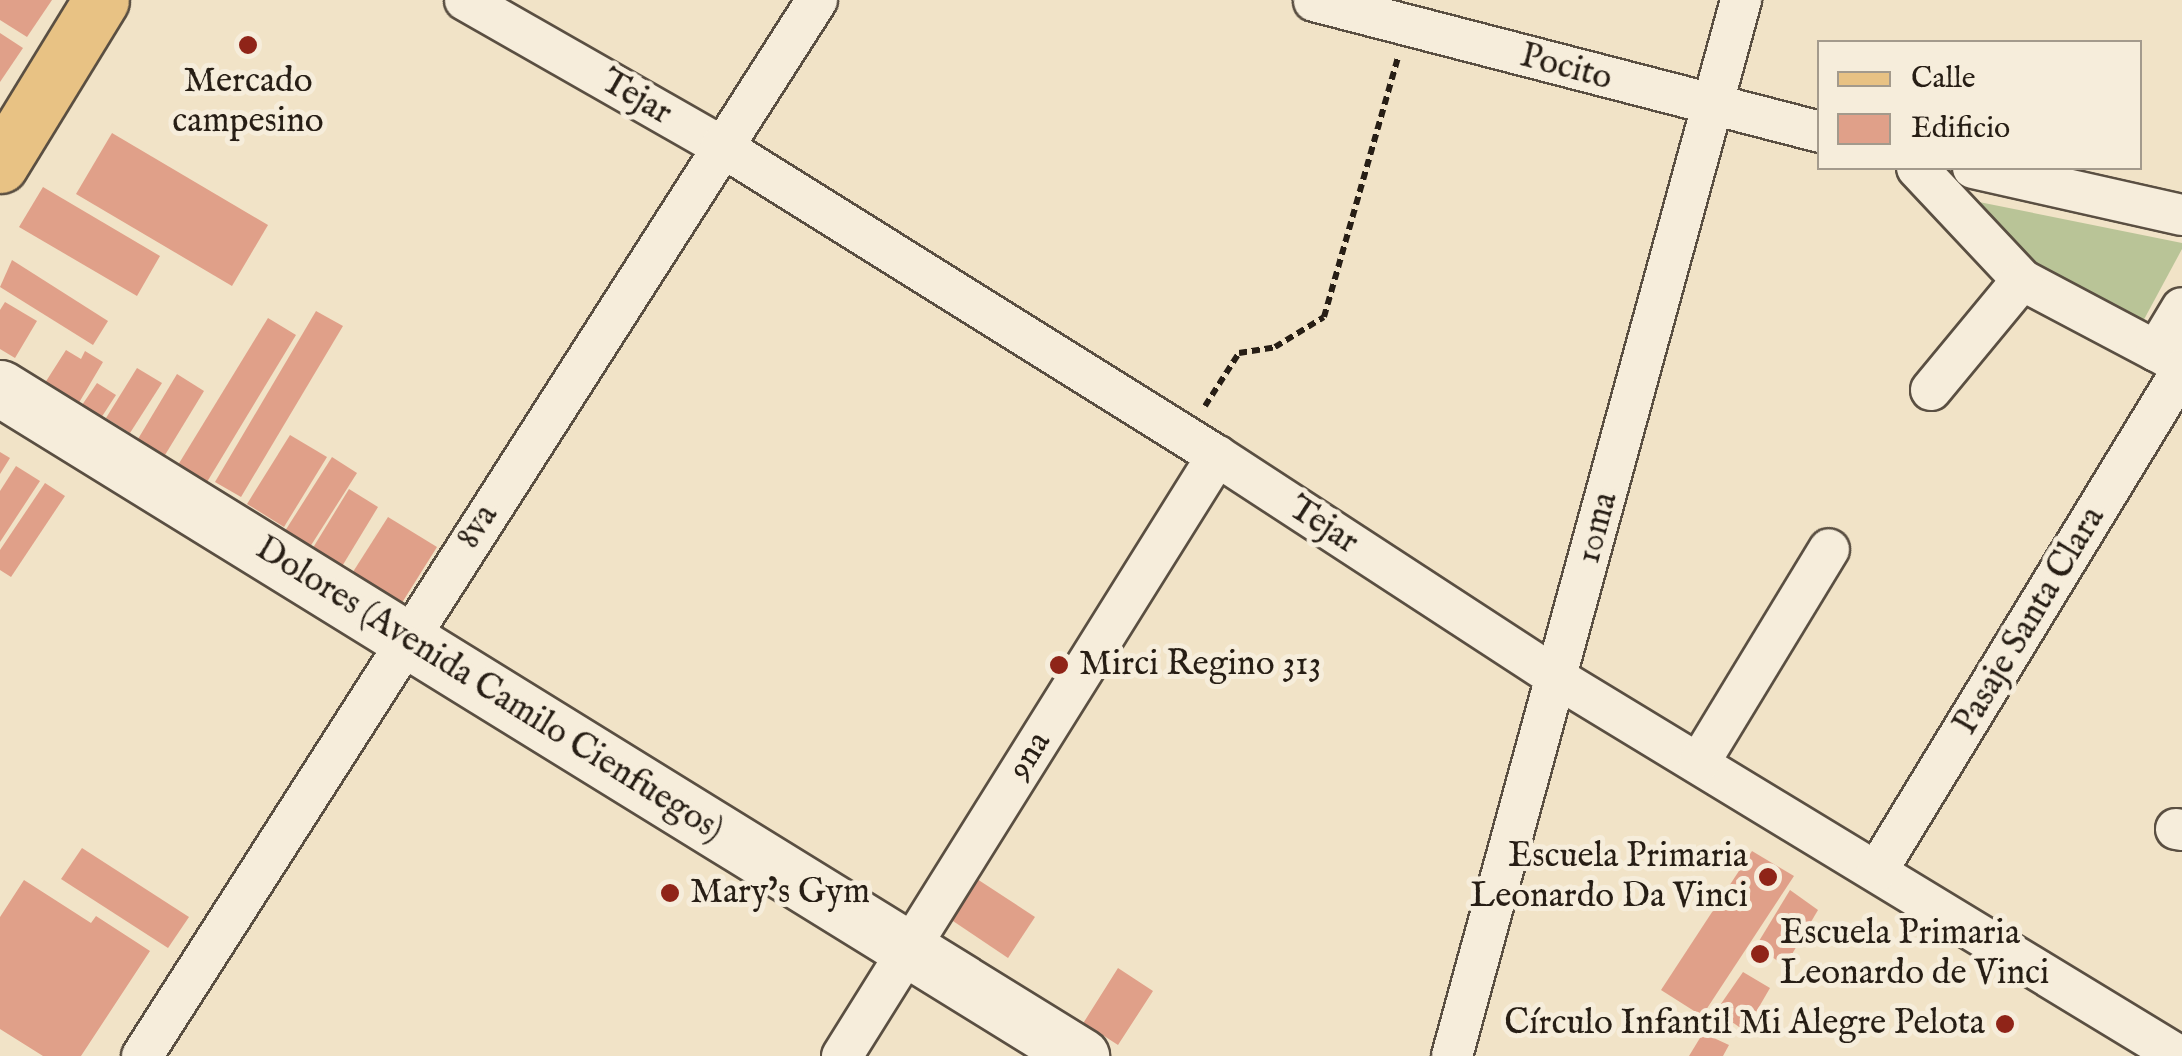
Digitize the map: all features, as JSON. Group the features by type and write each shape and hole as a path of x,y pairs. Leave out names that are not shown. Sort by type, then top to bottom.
{"main road":[{"path":"0,165 101,0"},
{"name":"Dolores (Avenida Camilo Cienfuegos)","path":"0,388 1081,1056"}],"street":[{"name":"Tejar","path":"465,0 721,146 1201,446 1557,678 1877,872 2153,1049"},
{"name":"8va","path":"142,1056 817,0"},
{"name":"10ma","path":"1452,1056 1742,0"},
{"name":"Pocito","path":"1314,1 1817,131"},
{"path":"1919,170 2022,280 2173,362"},
{"path":"1982,170 2182,215"},
{"path":"1931,390 2022,280"},
{"name":"Pasaje Santa Clara","path":"1877,872 2173,362 2182,308"},
{"name":"9na","path":"842,1056 910,952 1201,446"},
{"path":"1700,762 1829,549"}],"path":[{"path":"1201,446 1239,353 1275,347 1324,317 1406,26"}],"green space":[{"path":"1979,202 2182,243 2182,249 2141,325 2031,262"}],"building":[{"path":"0,0 52,0 27,37 0,20"},
{"path":"0,33 23,48 0,82"},
{"path":"112,133 268,225 232,286 76,194"},
{"path":"43,187 160,256 137,296 19,227"},
{"path":"12,260 108,321 93,345 0,287"},
{"path":"5,302 37,321 15,358 0,349 0,310"},
{"path":"316,311 343,326 241,497 215,482"},
{"path":"268,318 296,335 207,482 178,465"},
{"path":"66,350 81,359 85,351 103,362 77,406 43,386"},
{"path":"137,368 162,383 130,433 106,418"},
{"path":"177,374 204,391 165,455 138,439"},
{"path":"97,383 116,395 99,421 80,408"},
{"path":"290,435 327,457 284,527 247,504"},
{"path":"0,452 10,458 0,474"},
{"path":"332,457 357,473 310,547 285,531"},
{"path":"16,466 40,481 0,542 0,491"},
{"path":"45,483 65,496 11,577 0,570 0,550"},
{"path":"349,489 378,507 341,568 311,551"},
{"path":"388,517 437,547 400,606 351,575"},
{"path":"82,848 189,917 168,948 61,879"},
{"path":"1752,851 1794,876 1702,1016 1661,990"},
{"path":"977,879 1035,917 1008,958 950,919"},
{"path":"24,880 91,923 96,916 150,951 81,1056 43,1056 0,1029 0,917"},
{"path":"1790,890 1818,910 1785,966 1756,946"},
{"path":"1118,968 1153,991 1118,1045 1101,1034 1094,1044 1077,1033"},
{"path":"1743,972 1770,988 1745,1031 1716,1011"},
{"path":"1703,1033 1729,1045 1723,1056 1689,1056"}],"place":[{"name":"Mercado campesino","path":"248,45"},
{"name":"Mirci Regino 313","path":"1059,665"},
{"name":"Escuela Primaria Leonardo Da Vinci","path":"1768,877"},
{"name":"Mary’s Gym","path":"670,893"},
{"name":"Escuela Primaria Leonardo de Vinci","path":"1760,954"},
{"name":"Círculo Infantil Mi Alegre Pelota","path":"2005,1024"}]}
